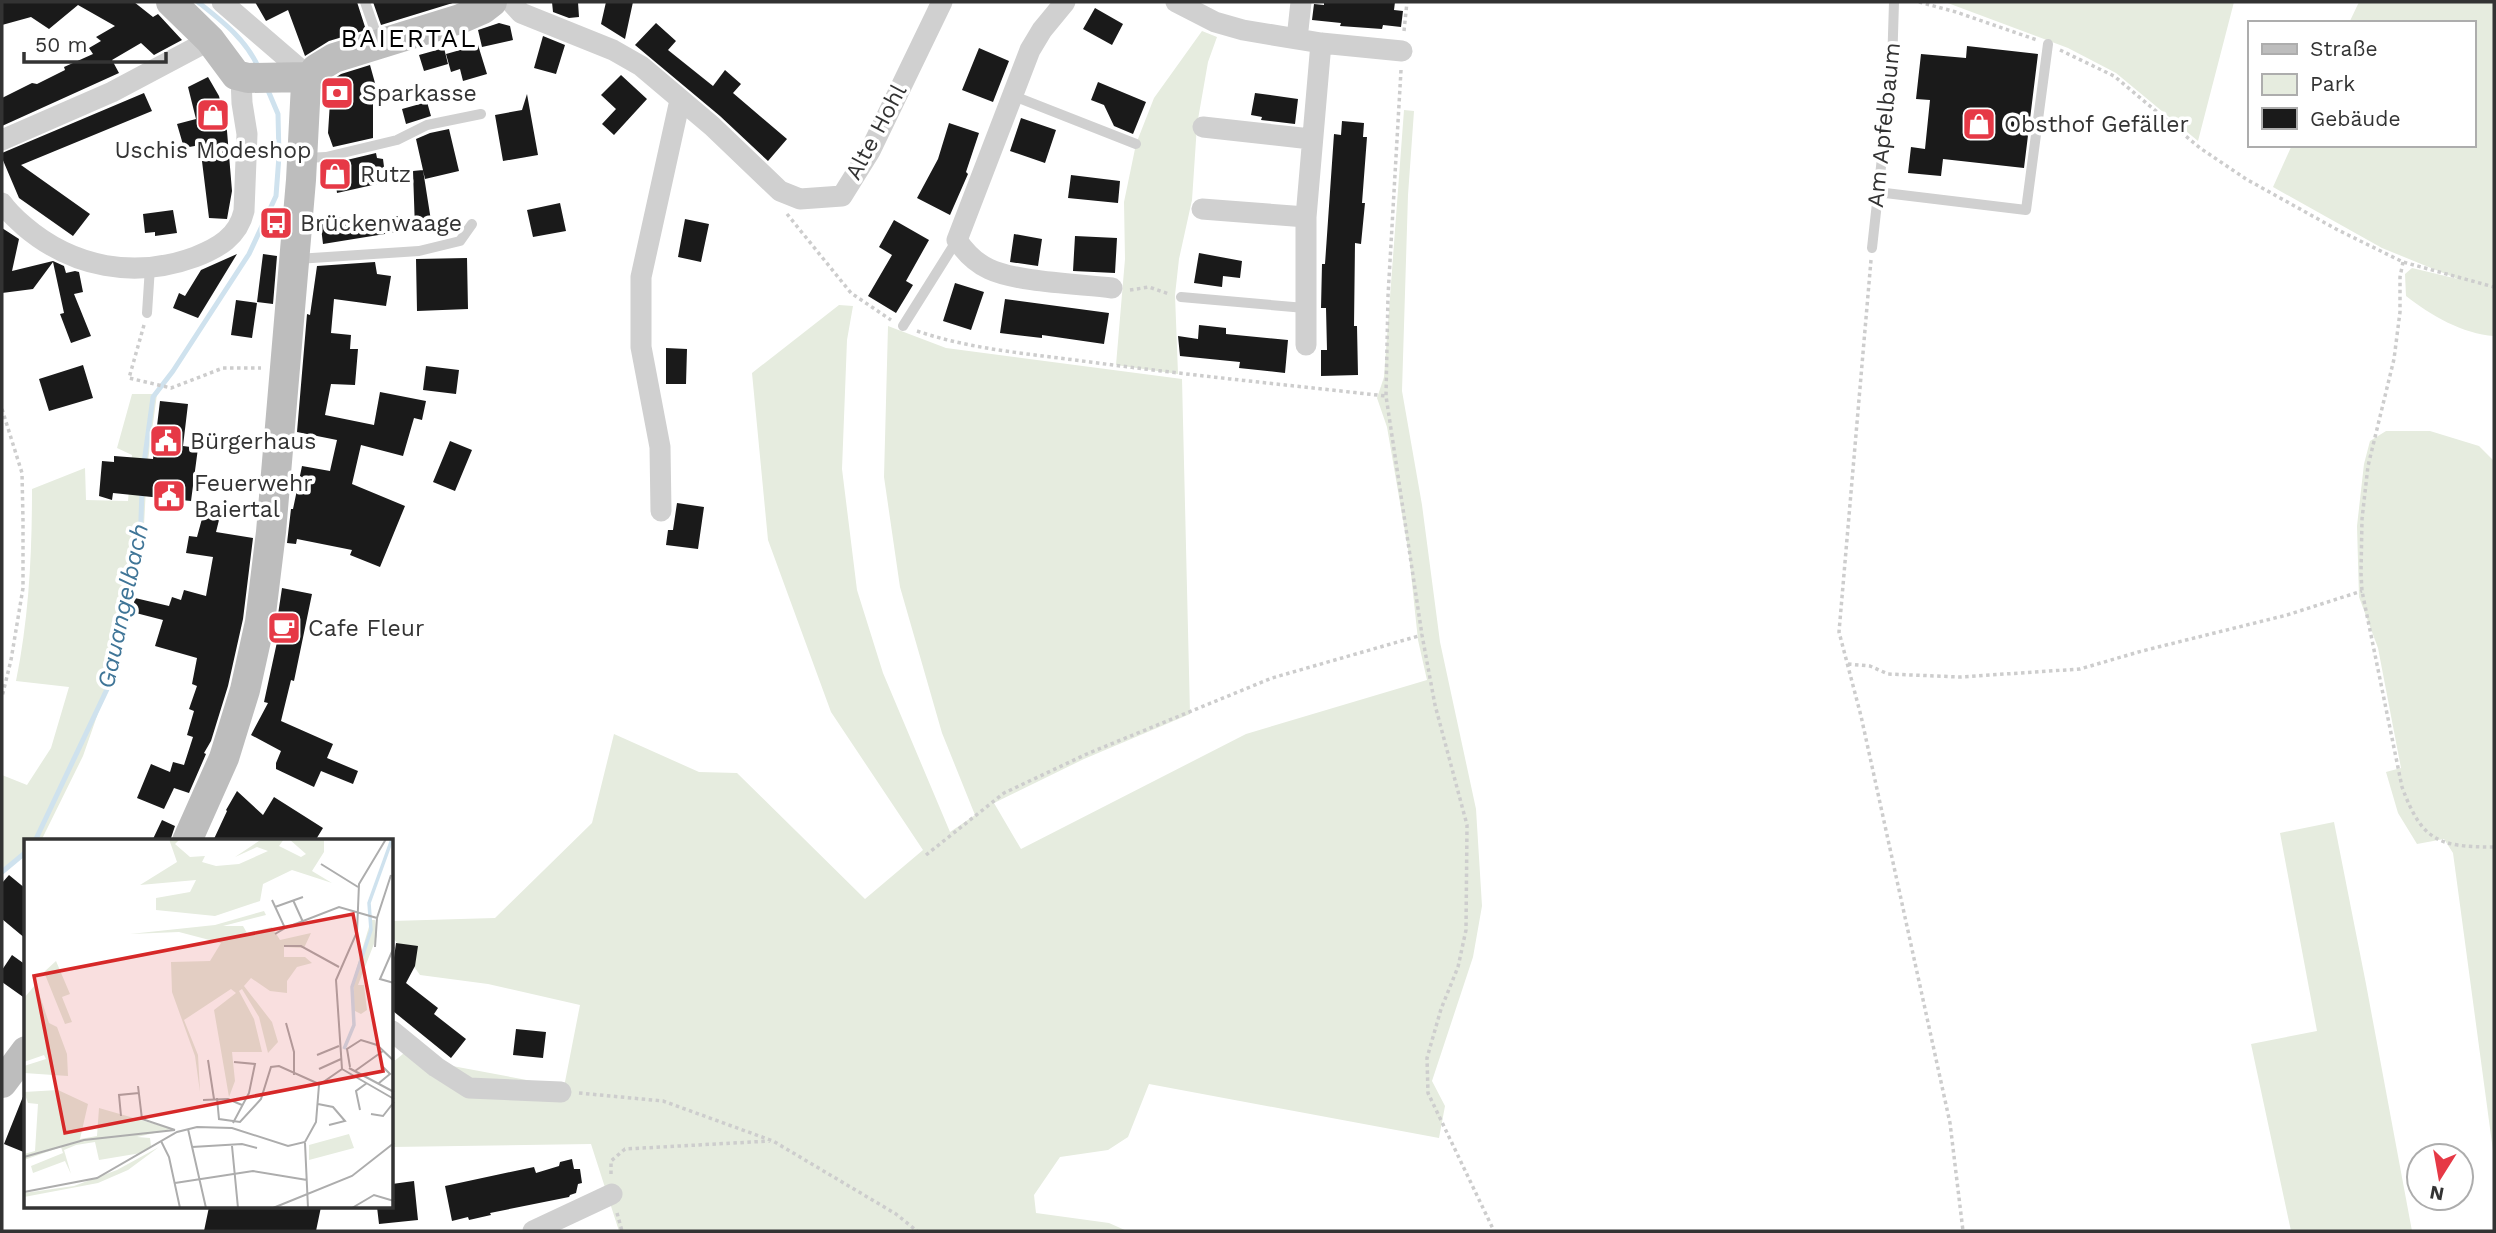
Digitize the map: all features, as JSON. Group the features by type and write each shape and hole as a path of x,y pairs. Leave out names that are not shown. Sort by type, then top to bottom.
{"main road":[{"path":"170,2 211,40 232,71 258,77 309,78"},
{"path":"188,839 223,758 245,690 260,622 271,532 305,95 309,78 323,64 334,58 460,19 492,2"},
{"path":"2,1083 24,1054"}],"street":[{"path":"222,2 309,78"},
{"path":"511,2 522,13 613,50 641,66 780,191"},
{"name":"Alte Hohl","path":"780,191 800,199 842,196 870,150 942,2"},
{"path":"1065,2 1030,50 957,240 963,249 981,264 1009,276 1112,288"},
{"path":"1176,2 1215,22 1242,30 1321,43 1402,51"},
{"path":"1297,39 1301,2"},
{"path":"2,140 111,92 211,40"},
{"path":"1306,345 1306,218 1321,43"},
{"path":"2,203 6,210 40,239 71,257 123,269 171,266 207,253 231,238 242,221 247,134 242,103 258,77"},
{"path":"660,511 660,447 641,347 641,276 680,100"},
{"path":"1203,127 1311,139"},
{"path":"1202,209 1306,218"},
{"path":"394,1033 436,1067 469,1088 561,1092"},
{"path":"532,1231 612,1194"}],"lane":[{"path":"365,2 380,44"},
{"name":"Am Apfelbaum","path":"1872,248 1892,67 1894,2"},
{"path":"1877,192 2026,210 2048,44"},
{"path":"1014,96 1136,144"},
{"path":"302,158 326,157 397,140 427,125 481,114"},
{"path":"294,260 419,251 460,241 472,224"},
{"path":"903,326 957,240"},
{"path":"147,313 150,267"},
{"path":"1181,297 1305,308"}],"path":[{"path":"1407,2 1388,296 1386,396 1435,705 1467,825 1466,930 1458,967 1441,1009 1427,1059 1428,1093 1493,1231"},
{"path":"1919,2 2048,44 2114,76 2200,148 2246,179 2403,262 2494,287"},
{"path":"780,191 789,218 851,293 886,318 944,340 1178,374 1386,396"},
{"path":"1872,248 1839,632 1950,1123 1963,1231"},
{"path":"2403,262 2394,359 2368,466 2362,519 2362,591 2402,787 2412,815 2432,838 2466,847 2494,847"},
{"path":"1112,288 1135,290 1149,287 1181,297"},
{"path":"147,313 129,378 171,388 223,368 284,368"},
{"path":"2,409 22,473 23,574 11,660 2,697"},
{"path":"1847,664 1870,666 1888,674 1960,677 2080,669 2287,615 2362,591"},
{"path":"926,855 1004,793 1088,753 1272,678 1422,635"},
{"path":"561,1092 663,1101 773,1141 896,1214 917,1231"},
{"path":"612,1194 611,1161 625,1149 773,1141"}],"green space":[{"path":"1945,2 2234,2 2198,141 2116,73 2068,48"},
{"path":"2359,2 2494,2 2494,336 2471,332 2447,322 2406,296 2405,274 2412,268 2458,279 2382,248 2273,187 2291,147 2475,147 2475,21 2350,21"},
{"path":"1202,31 1217,37 1208,62 1197,125 1192,200 1179,259 1175,295 1178,374 1116,365 1125,259 1124,202 1136,144 1154,98"},
{"path":"1404,110 1414,111 1408,195 1402,391 1422,505 1440,642 1476,809 1482,906 1473,957 1432,1081 1445,1106 1439,1138 1149,1084 1128,1137 1108,1150 1060,1157 1034,1195 1036,1213 1109,1223 1127,1231 619,1231 591,1144 394,1147 394,1061 415,1044 447,1065 564,1087 580,1005 488,984 420,975 394,939 394,921 495,918 592,823 614,734 699,772 737,773 865,899 923,850 831,712 768,540 752,373 839,305 853,306 847,340 842,469 857,590 883,673 950,832 975,815 942,733 900,587 884,477 888,326 946,348 1182,379 1190,714 1084,759 994,803 1021,849 1246,734 1427,680 1418,640 1409,555 1387,427 1377,398 1384,377"},
{"path":"132,394 157,394 147,468 144,526 124,639 83,756 42,839 24,839 24,854 2,869 2,775 27,785 51,748 69,687 16,681 29,585 32,489 85,468 86,500 128,501 132,455 117,448"},
{"path":"2386,431 2430,431 2479,446 2494,461 2494,1158 2453,853 2444,839 2417,844 2398,813 2386,772 2401,768 2378,648 2359,597 2357,526 2364,464 2370,441"},
{"path":"2334,822 2405,1193 2405,1212 2408,1212 2412,1231 2291,1231 2251,1044 2317,1031 2280,833"}],"building":[{"path":"2,2 134,2 153,17 158,14 182,40 154,55 141,43 112,60 119,73 2,126 2,98 32,83 37,84 65,70 64,67 93,54 89,48 101,41 96,37 115,26 78,5 49,29 31,17 2,25"},
{"path":"255,2 357,2 366,30 329,41 305,56 288,10 266,21"},
{"path":"373,2 456,2 381,25"},
{"path":"552,2 578,2 579,17 569,18 553,12"},
{"path":"606,2 633,2 625,39 601,24"},
{"path":"1324,2 1395,2 1394,10 1403,11 1401,27 1383,25 1382,29 1340,26 1341,23 1312,20 1314,4 1324,5"},
{"path":"1095,8 1123,24 1112,45 1083,29"},
{"path":"499,23 510,26 513,40 482,47 478,30"},
{"path":"656,23 676,41 668,50 713,86 725,70 741,84 733,93 787,139 768,161 720,116 635,45"},
{"path":"543,36 565,45 556,74 534,68"},
{"path":"478,45 487,74 463,81 460,69 451,72 446,54"},
{"name":"Obsthof Gefäller","path":"1967,46 2038,54 2024,168 1943,159 1941,176 1908,173 1911,147 1925,149 1930,100 1916,99 1921,54 1966,58"},
{"path":"444,48 448,64 424,71 419,55"},
{"path":"979,48 1009,61 993,102 962,90"},
{"path":"370,65 380,101 373,103 373,138 333,147 328,133 331,86 337,84 335,78 341,74"},
{"path":"621,75 647,99 614,135 602,124 616,109 601,95"},
{"path":"208,77 219,96 227,131 232,191 227,219 209,218 200,145 184,148 177,124 196,119 188,87"},
{"path":"1098,82 1146,102 1133,134 1114,126 1104,105 1091,100"},
{"path":"144,93 152,111 21,165 90,214 73,236 19,198 2,153"},
{"path":"1255,93 1298,99 1295,124 1261,120 1262,117 1251,115"},
{"path":"527,94 538,155 503,161 495,115 522,110"},
{"path":"427,102 431,116 406,124 402,109"},
{"path":"1021,118 1056,130 1045,163 1010,151"},
{"path":"1342,121 1364,123 1363,137 1367,137 1361,244 1355,243 1354,326 1357,326 1358,375 1321,376 1321,350 1327,350 1326,308 1321,308 1322,264 1325,264 1334,134 1341,135"},
{"path":"949,123 979,133 966,172 968,174 950,215 917,198 938,159"},
{"path":"449,129 459,171 425,179 416,139"},
{"path":"376,153 377,158 383,159 386,182 337,193 336,185 330,184 330,164"},
{"path":"423,170 432,227 415,229 413,171"},
{"path":"1071,175 1120,181 1118,203 1068,198"},
{"path":"560,203 566,231 533,237 527,210"},
{"path":"173,210 177,233 155,236 155,232 145,233 143,214"},
{"path":"399,216 397,232 323,244 320,219 344,217 345,222"},
{"path":"685,219 709,224 701,262 678,257"},
{"path":"894,220 929,240 906,281 913,285 896,313 868,296 892,255 879,247"},
{"path":"2,228 19,239 12,271 53,261 64,266 66,273 79,272 83,292 74,294 91,336 71,343 60,314 64,313 53,262 33,289 2,293"},
{"path":"1014,234 1042,239 1038,266 1010,262"},
{"path":"1075,236 1117,238 1115,273 1073,271"},
{"path":"1199,253 1242,261 1240,278 1223,276 1222,287 1194,283"},
{"path":"237,254 198,318 173,308 179,293 185,296 201,270"},
{"path":"263,254 277,256 273,304 257,302"},
{"path":"467,258 468,309 417,311 416,259"},
{"path":"375,262 377,274 391,276 386,306 334,299 331,333 351,335 350,349 358,349 355,385 331,384 325,415 374,425 380,392 426,401 422,420 414,418 403,456 361,445 352,484 405,506 380,567 350,555 352,550 297,539 296,544 287,543 291,509 302,466 330,471 337,440 297,432 307,314 310,315 317,266"},
{"path":"955,283 984,292 971,330 943,321"},
{"path":"1005,299 1109,313 1104,344 1042,335 1042,338 1000,333"},
{"path":"236,300 257,303 252,338 231,335"},
{"path":"1199,325 1226,328 1226,334 1288,340 1285,373 1239,368 1240,362 1180,356 1178,336 1198,339"},
{"path":"666,348 687,349 686,384 666,384"},
{"path":"83,365 93,398 49,411 39,379"},
{"path":"426,366 459,370 456,394 423,390"},
{"path":"160,401 188,404 183,446 198,448 191,501 113,493 112,500 99,496 102,461 114,462 114,456 153,459"},
{"path":"450,441 472,450 455,491 433,482"},
{"path":"677,503 704,507 698,549 666,545 668,530 673,530"},
{"path":"203,515 219,520 216,532 253,538 243,619 228,686 211,741 204,753 206,754 189,793 174,788 164,809 137,798 151,764 170,772 173,762 184,765 193,737 187,735 194,711 189,709 197,686 192,684 197,658 155,646 163,620 132,612 135,598 169,606 172,597 181,600 184,590 206,596 213,557 186,553 189,536 197,537"},
{"path":"282,588 312,594 294,681 291,680 281,721 333,744 327,758 358,771 353,784 321,771 314,787 276,769 281,751 251,735 268,703 264,702 277,642 274,641"},
{"path":"237,791 263,815 274,797 323,828 316,839 214,839"},
{"path":"162,820 175,826 171,839 153,839"},
{"path":"9,875 24,887 24,937 2,919 2,883"},
{"path":"396,943 418,946 415,966 406,983 438,1008 434,1014 466,1039 451,1058 394,1012"},
{"path":"12,955 24,964 24,998 2,982 2,970"},
{"path":"516,1029 546,1032 543,1058 513,1055"},
{"path":"24,1094 24,1152 4,1144"},
{"path":"572,1159 574,1169 580,1169 582,1183 578,1184 576,1193 569,1197 490,1213 491,1215 469,1220 468,1217 452,1221 445,1186 534,1167 536,1173"},
{"path":"414,1181 418,1220 379,1224 377,1208 394,1208 394,1184"},
{"path":"209,1208 321,1208 316,1231 204,1231"}],"waterway":[{"name":"Gauangelbach","path":"198,2 241,40 259,69"},
{"name":"Gauangelbach","path":"144,463 153,397 173,371 249,254 276,196 278,114 267,88"},
{"name":"Gauangelbach","path":"36,839 109,685 140,547 142,490"},
{"name":"Gauangelbach","path":"2,872 24,854"}],"place":[{"name":"Sparkasse","path":"337,93"},
{"name":"Uschis Modeshop","path":"213,115"},
{"name":"Obsthof Gefäller","path":"1979,124"},
{"name":"Rutz","path":"335,174"},
{"name":"Brückenwaage","path":"276,223"},
{"name":"Bürgerhaus","path":"166,441"},
{"name":"Feuerwehr Baiertal","path":"169,496"},
{"name":"Cafe Fleur","path":"284,628"}],"district":[{"name":"BAIERTAL","path":"409,38"}]}
